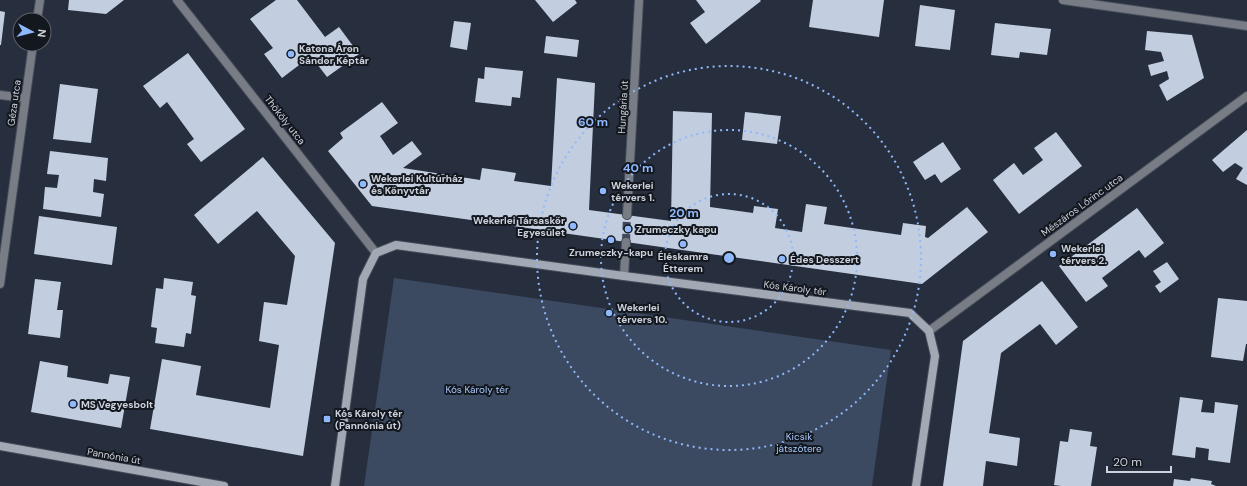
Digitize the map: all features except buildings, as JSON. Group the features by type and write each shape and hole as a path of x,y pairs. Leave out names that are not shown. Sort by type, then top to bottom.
{"street":[{"path":"38,12 40,0"},
{"name":"Thököly utca","path":"177,0 376,252"},
{"name":"Hungária út","path":"627,215 639,0"},
{"path":"1063,0 1247,26"},
{"name":"Géza utca","path":"0,284 32,52"},
{"path":"0,95 25,98"},
{"name":"Mészáros Lőrinc utca","path":"929,331 1247,96"},
{"path":"624,276 626,242"},
{"name":"Kós Károly tér","path":"376,252 396,245 910,313 929,331"},
{"path":"335,486 363,279 376,252"},
{"path":"916,486 936,356 929,331"},
{"name":"Pannónia út","path":"0,446 224,486"}],"green space":[{"name":"Kós Károly tér","path":"394,278 891,350 872,486 364,486"}],"tunnel":[{"path":"626,242 627,215"}],"place":[{"name":"Katona Áron Sándor Képtár","path":"291,54"},
{"name":"Wekerlei Kultúrház és Könyvtár","path":"363,184"},
{"name":"Wekerlei térvers 1.","path":"603,191"},
{"name":"Wekerlei Társaskör Egyesület","path":"573,226"},
{"name":"Zrumeczky kapu","path":"628,229"},
{"name":"Zrumeczky-kapu","path":"611,240"},
{"name":"Éléskamra Étterem","path":"683,244"},
{"name":"Wekerlei térvers 2.","path":"1053,254"},
{"name":"Édes Desszert","path":"782,259"},
{"name":"Wekerlei térvers 10.","path":"609,313"},
{"name":"MS Vegyesbolt","path":"73,404"},
{"name":"Kós Károly tér (Pannónia út)","path":"327,419"}],"park label":[{"name":"Kicsik játszótere","path":"799,442"}]}
